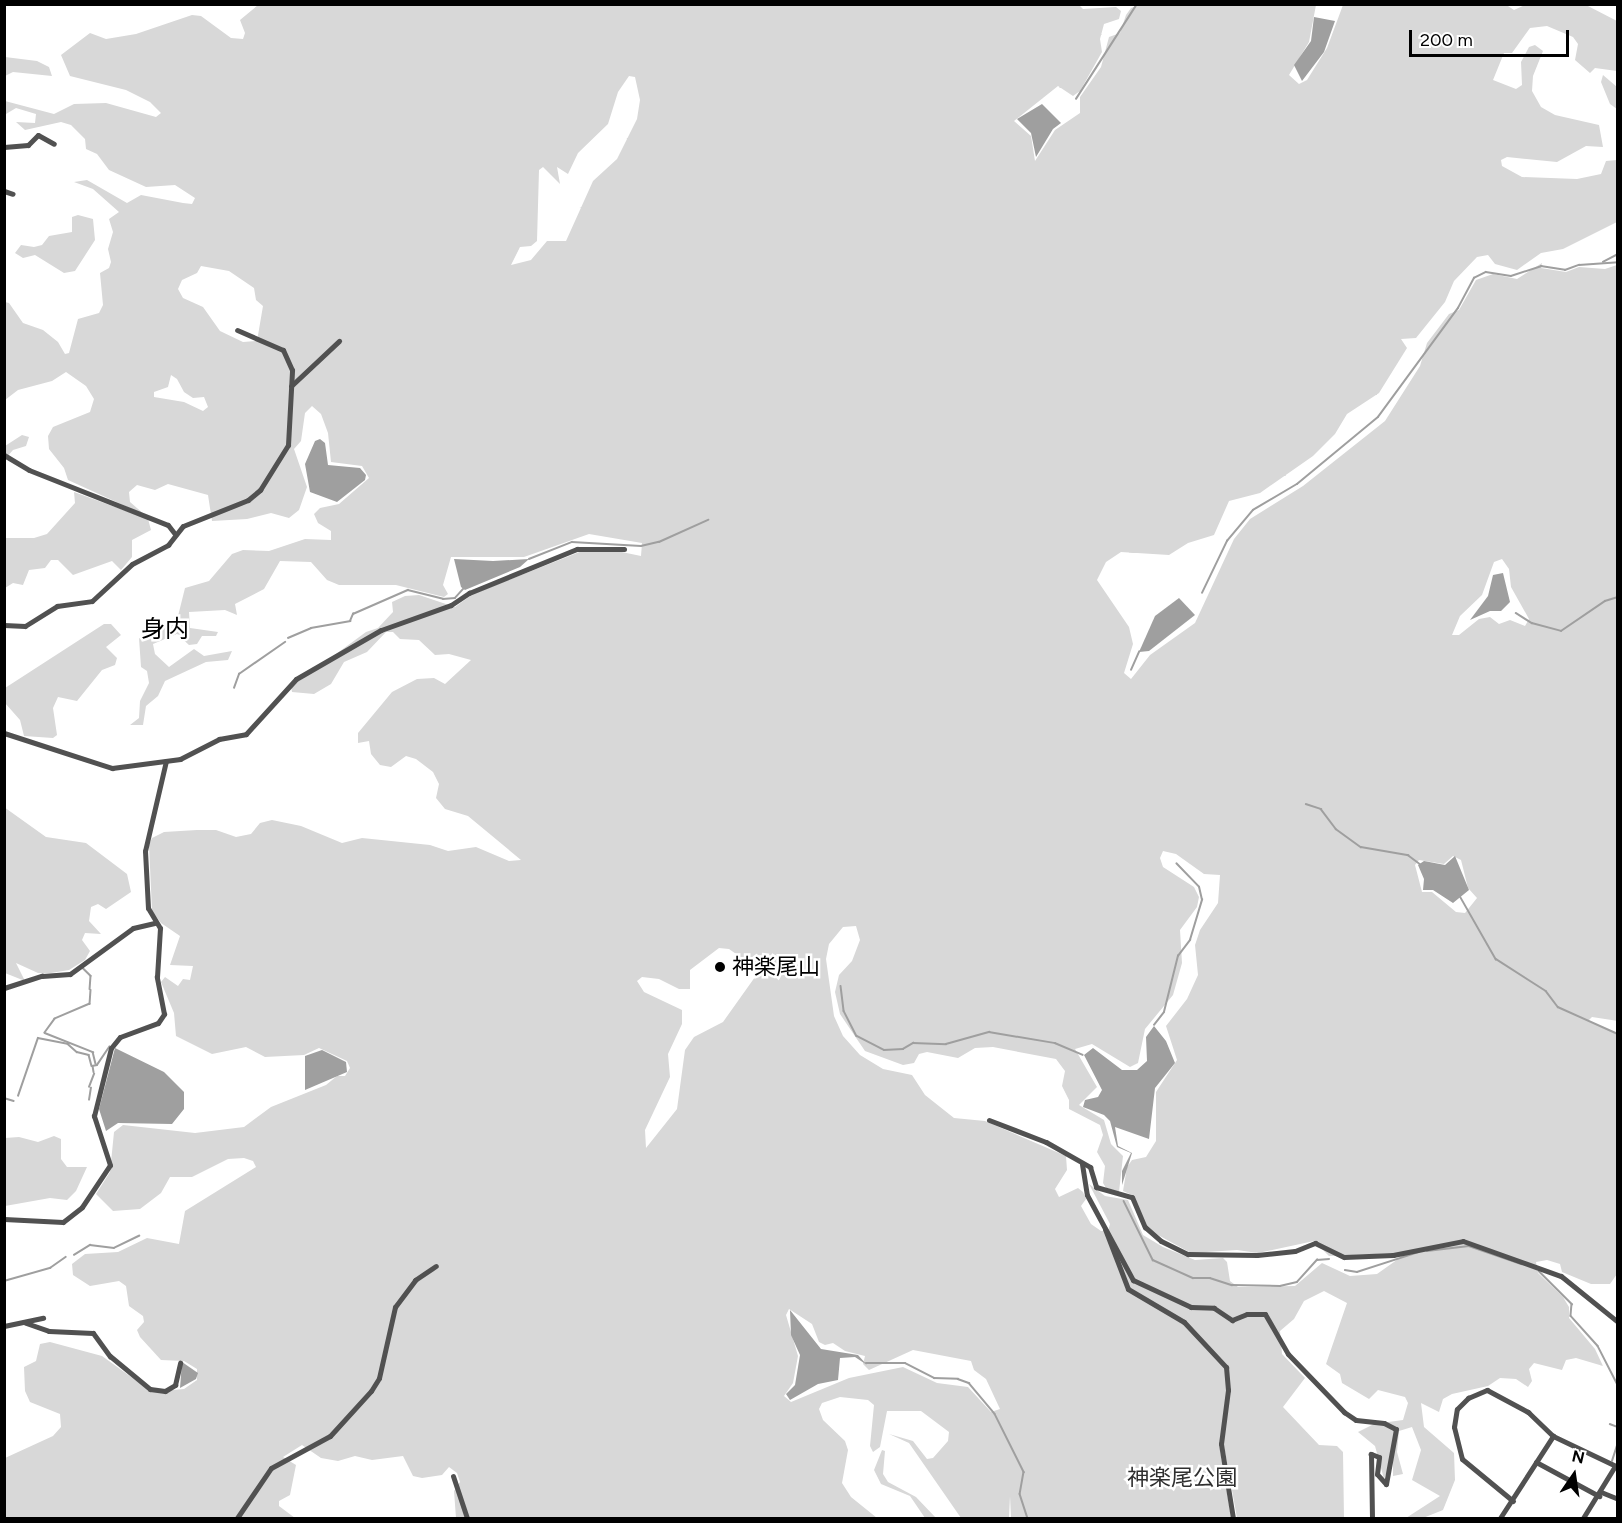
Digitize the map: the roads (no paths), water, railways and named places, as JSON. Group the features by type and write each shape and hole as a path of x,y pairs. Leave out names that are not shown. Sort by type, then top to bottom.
{"street":[{"path":"4,147 28,145 38,135 54,144"},
{"path":"4,191 13,194"},
{"path":"4,626 25,626 57,606 92,601 132,564 168,545 175,534 209,514 248,500 260,490 288,445 290,362 283,350 237,330"},
{"path":"291,386 339,341"},
{"path":"4,455 29,470 168,525 175,534"},
{"path":"4,733 112,768 180,759 219,739 246,734 296,679 381,630 451,605 469,593 577,549 624,549"},
{"path":"4,1219 66,1222 107,1170 110,1159 94,1116 111,1048 120,1037 158,1023 164,1014 156,972 160,928 154,923 148,908 145,842 166,761"},
{"path":"4,988 42,976 70,974 133,928 154,923"},
{"path":"989,1120 1046,1142 1090,1167 1096,1187 1132,1197 1145,1227 1161,1241 1188,1254 1257,1255 1295,1251 1315,1243 1344,1257 1393,1255 1463,1241 1561,1276 1617,1322"},
{"path":"1082,1164 1087,1195 1106,1224 1133,1280 1191,1307 1214,1308 1232,1320 1265,1314 1288,1354 1344,1412 1356,1420 1384,1423 1396,1429 1389,1482 1380,1482 1379,1457 1371,1454 1372,1518"},
{"path":"1106,1224 1128,1289 1184,1322 1226,1367 1228,1383 1221,1443 1233,1518"},
{"path":"237,1518 271,1468 330,1436 371,1391 379,1378 395,1307 415,1280 436,1266"},
{"path":"4,1326 44,1318"},
{"path":"26,1323 50,1331 100,1334"},
{"path":"93,1334 132,1377 150,1389 165,1391 175,1385 180,1363"},
{"path":"1513,1501 1462,1458 1454,1427 1457,1409 1468,1398 1487,1390 1528,1412 1553,1436 1616,1466 1583,1518"},
{"path":"1500,1518 1553,1436"},
{"path":"1536,1462 1600,1494 1617,1499"},
{"path":"453,1476 467,1518"}],"waterway":[{"path":"1076,99 1137,4"},
{"path":"1603,262 1618,254"},
{"path":"1202,593 1227,541 1253,510 1297,484 1378,417 1458,308 1474,278 1486,272 1511,276 1541,266 1565,270 1579,265 1618,262"},
{"path":"529,559 572,542 641,546 659,542 708,520"},
{"path":"288,638 311,628 350,621 353,614 408,590 443,599 455,598 464,588"},
{"path":"1516,613 1532,623 1561,631 1605,601 1618,597"},
{"path":"234,688 239,674 285,642"},
{"path":"1131,670 1139,652"},
{"path":"1306,804 1321,809 1336,829 1361,847 1408,855 1420,864"},
{"path":"1154,1025 1164,1012 1178,956 1190,940 1202,900 1199,887 1177,864"},
{"path":"1460,896 1496,959 1546,991 1558,1007 1618,1034"},
{"path":"83,968 91,976 90,989"},
{"path":"841,986 844,1011 857,1036 884,1050 903,1049 913,1043 946,1044 989,1032 1055,1043 1083,1055"},
{"path":"91,990 90,1004 55,1019 45,1033 93,1052 96,1064"},
{"path":"18,1096 38,1038 68,1044 77,1052 89,1055 92,1066 97,1065 109,1047"},
{"path":"93,1066 94,1072"},
{"path":"89,1087 94,1074"},
{"path":"89,1100 91,1088"},
{"path":"4,1098 14,1101"},
{"path":"1124,1201 1153,1260 1193,1278 1210,1278 1232,1285 1280,1286 1297,1282 1317,1260 1329,1259"},
{"path":"74,1255 90,1245 114,1248 139,1236"},
{"path":"1427,1251 1469,1246 1521,1264"},
{"path":"1345,1270 1357,1272 1419,1252"},
{"path":"4,1281 50,1268 66,1257"},
{"path":"1539,1271 1572,1304 1571,1316 1598,1346 1618,1385"},
{"path":"866,1363 905,1363 934,1378 958,1379 969,1383 995,1414 1024,1472 1020,1494 1028,1518"},
{"path":"1610,1424 1618,1427"},
{"path":"1612,1461 1618,1442"}],"place":[{"name":"神楽尾山","path":"720,967"}],"district":[{"name":"身内","path":"165,629"}],"park label":[{"name":"神楽尾公園","path":"1182,1478"}]}
